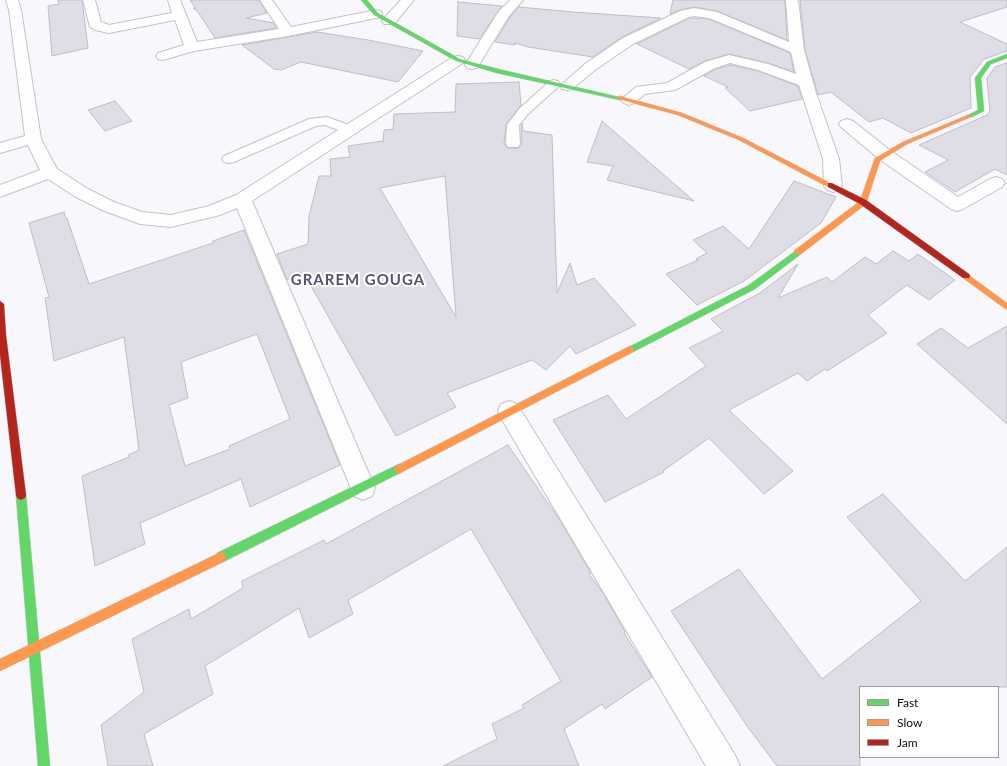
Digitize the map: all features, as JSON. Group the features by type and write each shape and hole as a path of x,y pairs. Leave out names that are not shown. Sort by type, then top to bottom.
{"street":[{"path":"12,0 15,10 33,139 50,172 82,193 108,206 140,218 171,221 214,211 242,199 349,130 465,62 517,0"},
{"path":"89,0 94,24 100,28 119,28 180,15"},
{"path":"174,0 192,47"},
{"path":"266,0 288,32"},
{"path":"364,0 376,14 465,62 628,100 680,114 741,139 863,202 957,269 1007,307"},
{"path":"389,21 408,0"},
{"path":"792,0 797,50 831,159 833,186"},
{"path":"560,85 628,42 685,14 694,12 712,15 797,50"},
{"path":"163,56 192,47 288,32 376,14"},
{"path":"0,665 363,488 509,411 752,287 863,202 877,160 905,142 981,111 978,78 989,63 1007,56"},
{"path":"628,100 641,90 670,87 710,66 729,59 763,67 806,82"},
{"path":"847,124 885,155 957,205 996,183"},
{"path":"0,148 33,139"},
{"path":"0,191 50,172"},
{"path":"242,199 363,488"},
{"path":"0,304 1,335 19,475 44,766"},
{"path":"509,411 724,766"}],"lane":[{"path":"513,144 513,125 524,111 560,85"},
{"path":"229,158 314,122 327,121 349,130"}],"building":[{"path":"58,0 82,0 88,48 52,56 48,6 59,4"},
{"path":"190,0 259,0 267,13 246,18 274,23 276,28 215,38 198,12 193,8 196,9"},
{"path":"673,0 785,0 787,40 717,11 694,7 670,14"},
{"path":"800,0 1007,0 1007,7 960,22 1007,44 1007,51 984,59 970,77 971,108 911,133 883,118 869,122 831,92 818,95 805,50"},
{"path":"458,2 502,6 479,39 457,36"},
{"path":"519,7 661,18 622,37 593,57 528,47 515,43 515,45 495,42 510,17"},
{"path":"689,18 709,19 790,53 794,72 768,63 729,54 705,61 689,69 637,44"},
{"path":"317,32 423,51 398,82 301,62 281,70 274,69 242,45"},
{"path":"1007,63 1007,175 995,169 955,192 925,172 948,160 919,145 987,115 990,111 987,78 995,67"},
{"path":"730,65 758,71 798,86 802,99 750,111 725,88 728,87 704,76 716,69"},
{"path":"519,82 521,105 506,124 504,144 508,148 519,148 522,144 522,123 523,131 552,135 557,293 570,263 577,285 594,278 636,325 576,354 570,346 546,370 532,360 447,393 456,407 396,436 303,272 287,280 277,254 308,244 309,216 319,176 331,176 330,159 350,157 348,146 383,141 384,130 393,129 394,114 455,112 456,84","holes":["445,176 456,317 380,188"]},
{"path":"115,101 132,121 105,131 88,110"},
{"path":"602,121 694,201 607,180 613,166 587,162"},
{"path":"794,181 836,197 821,223 744,281 697,305 666,274 698,260 696,259 707,253 693,240 723,226 749,249"},
{"path":"64,212 89,284 213,243 213,241 244,230 340,465 250,507 241,479 140,523 145,544 95,566 82,476 129,457 128,455 139,450 124,337 54,361 45,298 49,297 29,223","holes":["257,334 290,419 229,446 230,449 185,466 169,405 188,398 181,362"]},
{"path":"893,251 909,261 918,254 955,280 929,300 907,285 868,315 887,333 827,371 825,369 807,381 798,373 729,410 793,471 764,494 709,438 663,471 664,472 605,502 553,420 608,395 626,419 706,366 689,348 723,331 711,319 760,293 798,264 778,298 827,277 832,282 865,257 876,264"},
{"path":"1007,326 1007,424 917,344 941,328 968,348"},
{"path":"508,445 561,522 591,573 589,574 603,593 625,632 624,633 652,677 605,709 602,704 564,729 579,766 443,766 497,739 492,724 524,708 522,705 561,681 471,529 348,600 353,614 309,638 299,608 205,666 213,694 144,734 153,766 108,766 101,725 144,692 132,639 189,609 191,619 243,588 242,581 324,540 326,544"},
{"path":"883,494 965,581 1007,547 1007,687 859,686 860,766 777,766 747,726 671,611 739,569 822,679 921,601 847,517"}],"traffic: fast":[{"path":"364,0 376,14 458,60 497,71 620,98"},
{"path":"970,116 981,111 978,78 989,63 1007,56"},
{"path":"630,350 752,287 798,252"},
{"path":"221,557 399,469"},
{"path":"21,495 44,766"}],"traffic: slow":[{"path":"620,98 680,114 741,139 830,185"},
{"path":"798,252 863,202 877,160 905,143 970,116"},
{"path":"966,276 1007,307"},
{"path":"399,469 630,350"},
{"path":"0,665 221,557"}],"traffic: jam":[{"path":"830,185 863,202 966,276"},
{"path":"0,304 2,335 21,495"}],"district":[{"name":"GRAREM GOUGA","path":"358,280"}]}
